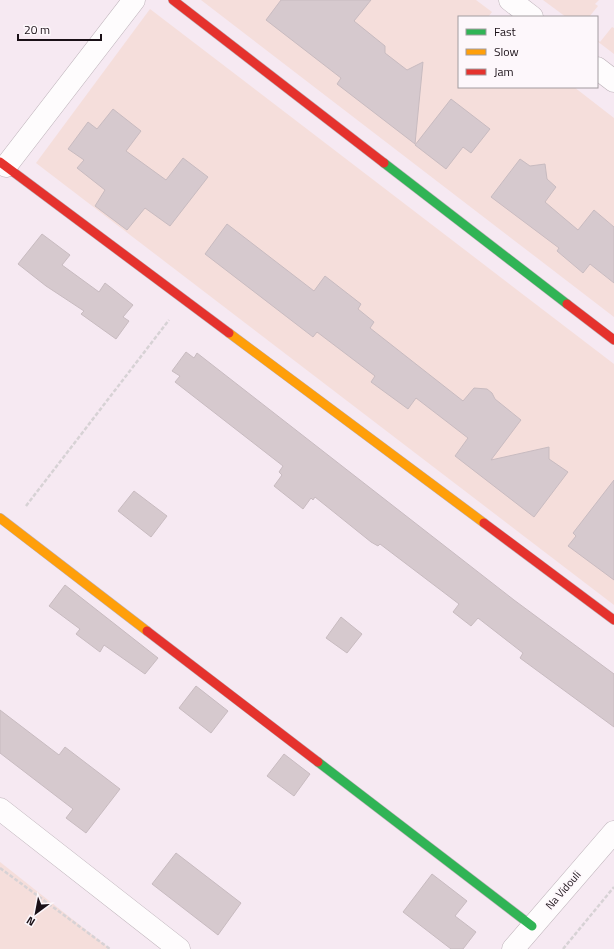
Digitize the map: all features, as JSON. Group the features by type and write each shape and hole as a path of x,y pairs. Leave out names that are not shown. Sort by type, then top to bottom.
{"street":[{"path":"134,0 3,164 614,620"},
{"path":"173,0 614,340"},
{"path":"510,0 531,16"},
{"path":"598,69 614,81"},
{"path":"0,518 532,926"},
{"path":"0,809 179,949"},
{"name":"Na Vidouli","path":"513,949 614,832"}],"path":[{"path":"10,526 185,300"},
{"path":"0,868 110,949"},
{"path":"562,949 614,887"}],"shaded area":[{"path":"201,0 476,0 492,12 489,16 458,16 458,88 575,88 614,118 614,227 594,211 578,230 575,228 557,251 583,273 590,264 614,283 614,317"},
{"path":"543,0 599,0 595,4 598,6 590,16 565,16"},
{"path":"150,9 614,364 614,605 36,163"},
{"path":"612,27 614,28 614,54 598,42 598,40 600,42"},
{"path":"0,862 110,949 0,949"}],"building":[{"path":"281,0 371,0 354,21 385,46 385,53 407,70 423,62 415,144 337,84 341,78 266,20"},
{"path":"451,99 490,129 471,153 463,147 446,169 415,145"},
{"path":"113,109 141,131 126,151 166,180 183,158 208,177 170,226 145,208 127,230 95,206 105,190 77,168 84,160 68,149 88,122 97,129"},
{"path":"520,159 530,166 545,164 547,179 556,187 545,202 578,230 594,210 614,227 614,283 590,264 583,273 557,251 559,248 491,197"},
{"path":"227,224 314,291 325,276 361,304 358,309 374,322 370,328 463,401 474,388 487,389 492,393 495,399 521,420 491,460 549,447 549,459 568,472 534,517 455,456 468,438 416,398 408,409 371,382 375,376 317,332 313,337 205,254"},
{"path":"42,234 70,255 62,265 99,292 105,283 133,305 123,317 129,321 116,339 81,314 84,311 46,286 18,264"},
{"path":"186,352 194,358 197,353 514,600 614,674 614,727 520,658 523,653 478,618 471,626 453,612 459,604 380,544 378,546 371,542 315,497 313,500 311,498 303,509 274,486 282,475 279,472 283,466 175,382 180,376 172,371"},
{"path":"614,480 614,580 568,546 576,536 573,533"},
{"path":"134,491 167,516 151,537 118,511"},
{"path":"65,585 158,658 145,674 104,645 100,652 76,634 80,629 49,606"},
{"path":"341,617 362,634 347,653 326,638"},
{"path":"196,686 228,711 211,733 179,708"},
{"path":"0,710 59,755 65,747 120,789 86,833 66,818 73,809 0,753"},
{"path":"284,754 310,774 294,796 267,776"},
{"path":"176,853 241,903 218,935 152,884"},
{"path":"432,874 467,901 455,916 476,932 463,949 451,949 403,912"}],"traffic: fast":[{"path":"384,163 567,304"},
{"path":"318,762 532,926"}],"traffic: slow":[{"path":"229,333 484,523"},
{"path":"0,518 147,631"}],"traffic: jam":[{"path":"173,0 384,163"},
{"path":"0,162 229,333"},
{"path":"567,304 614,340"},
{"path":"484,523 614,620"},
{"path":"147,631 318,762"}]}
